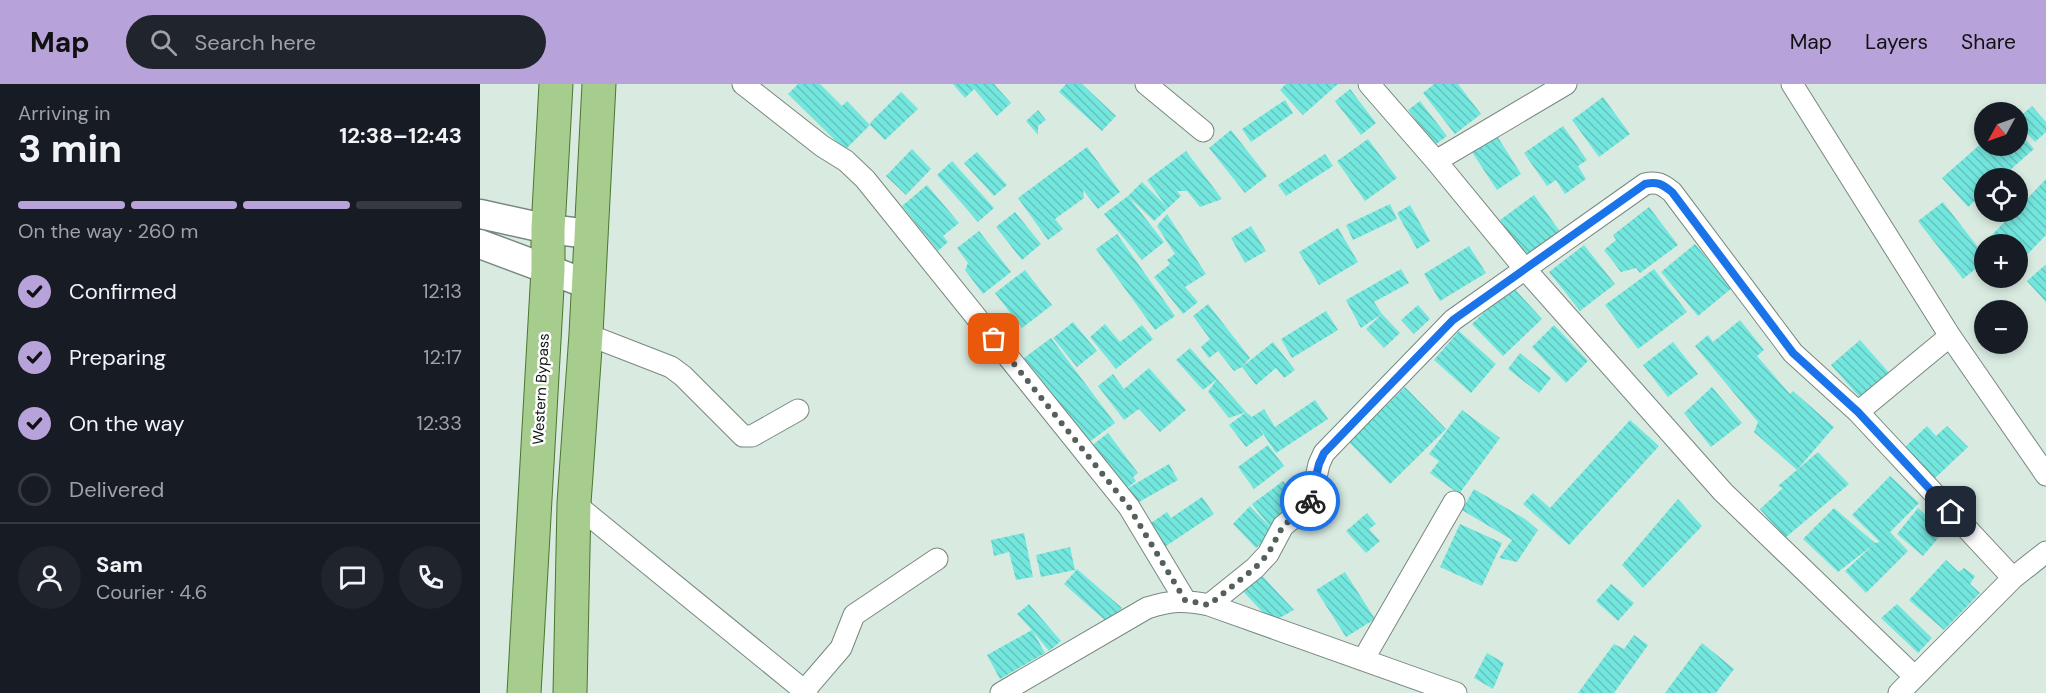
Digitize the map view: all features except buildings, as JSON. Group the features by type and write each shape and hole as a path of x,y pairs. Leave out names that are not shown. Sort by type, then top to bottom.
{"main road":[{"name":"Western Bypass","path":"524,693 556,84"},
{"path":"570,693 574,503 586,334 599,84"},
{"path":"480,214 548,229 590,234"},
{"path":"480,244 587,284"}],"street":[{"path":"743,84 822,146 846,161 865,179 1129,507 1185,600"},
{"path":"1146,84 1203,130"},
{"path":"1369,84 1436,160 1524,268 1723,492 1915,677"},
{"path":"1436,160 1566,84"},
{"path":"1792,84 1950,336 2046,474"},
{"path":"1209,605 1255,568 1268,554 1283,526 1311,500 1319,464 1324,453 1453,320 1645,184 1654,182 1662,184 1672,192 1793,353 1858,412 2013,578"},
{"path":"586,334 671,367 683,376 743,436 752,436 798,410"},
{"path":"1858,412 1950,336"},
{"path":"1363,660 1454,502"},
{"path":"574,503 806,692 841,648 854,615 937,559"},
{"path":"1899,693 2013,578 2046,552"},
{"path":"1001,693 1147,608 1168,601 1185,600 1209,605 1456,693"}],"way so far":[{"path":"994,339 1129,507 1185,600 1209,605 1255,568 1268,554 1283,526 1310,501"}],"route":[{"path":"1310,501 1324,453 1453,320 1645,184 1654,182 1662,184 1672,192 1793,353 1858,412 1951,512"}]}
